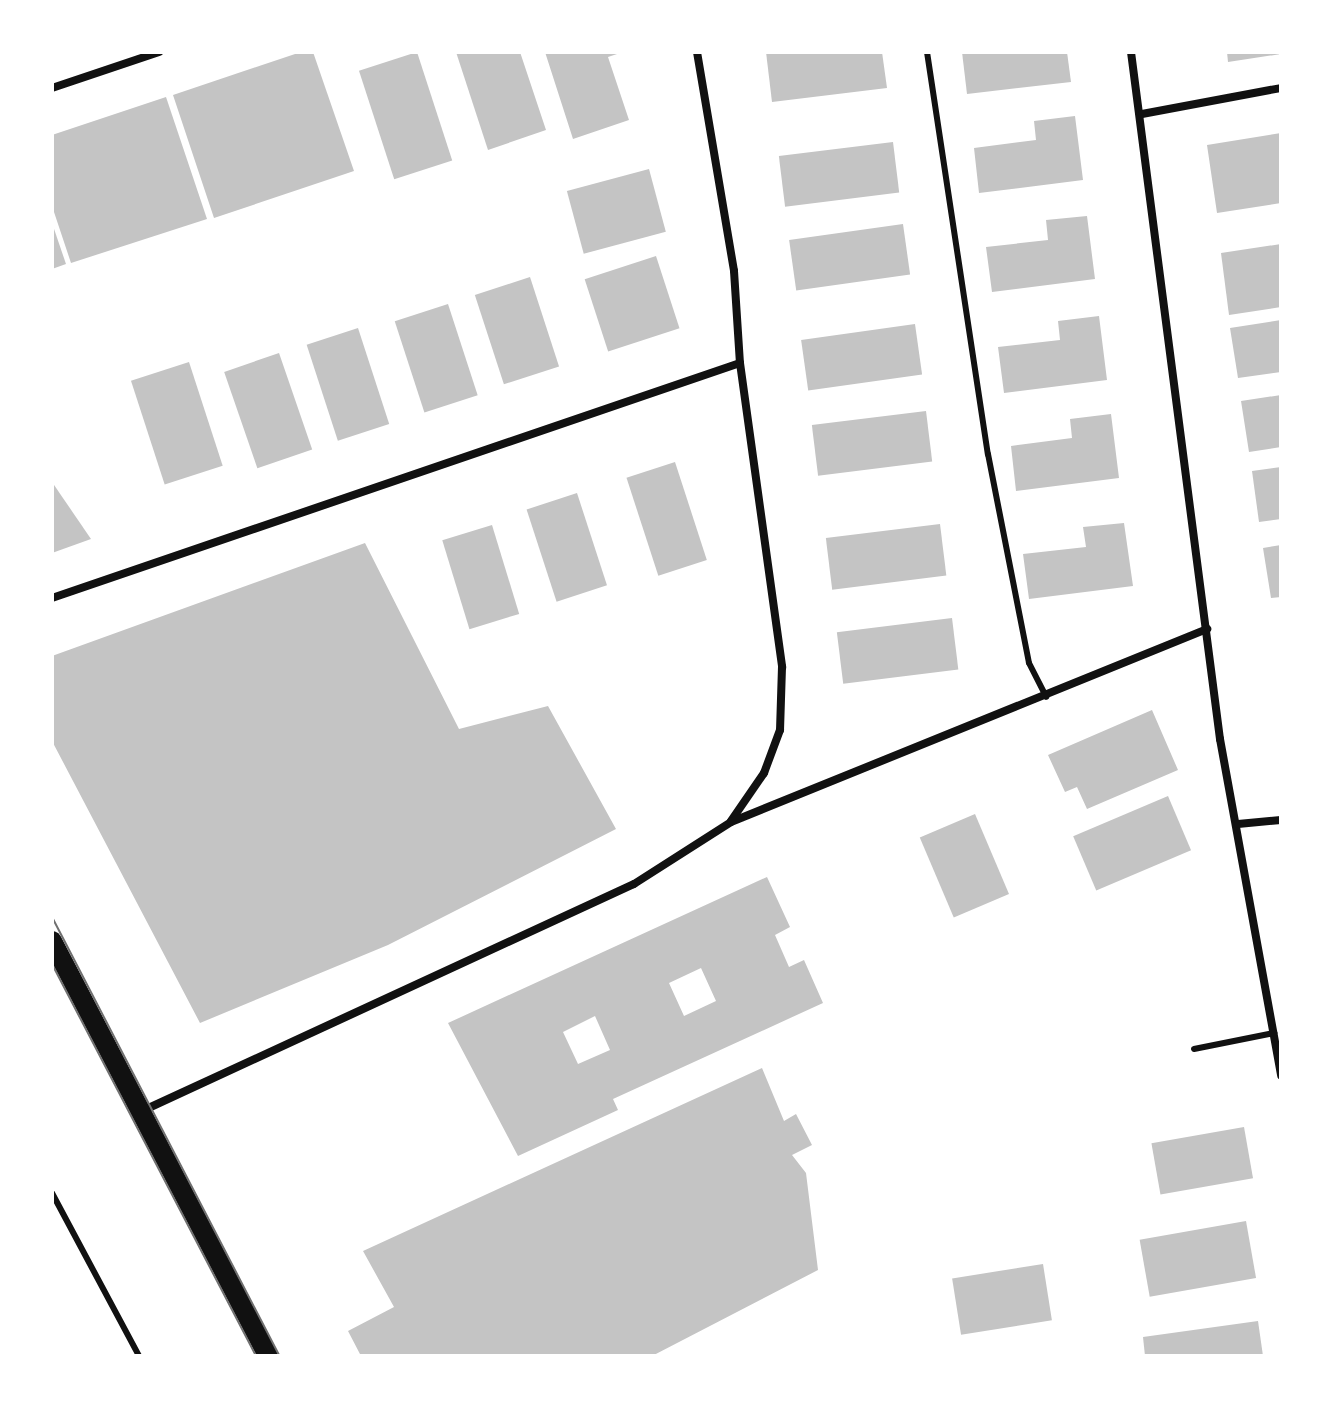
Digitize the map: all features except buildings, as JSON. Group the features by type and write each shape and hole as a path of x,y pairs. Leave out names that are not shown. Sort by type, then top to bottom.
{"main road":[{"path":"52,941 268,1356"}],"street":[{"path":"52,88 159,52"},
{"path":"697,52 734,271 740,363 782,667 780,730 764,773 731,822"},
{"path":"1131,52 1142,114 1220,739 1238,824 1281,1076"},
{"path":"1142,114 1281,88"},
{"path":"52,598 740,363"},
{"path":"142,1111 634,884 731,822 1046,697 1207,629"},
{"path":"1238,824 1281,820"}],"lane":[{"path":"927,52 988,454 1029,663 1046,697"},
{"path":"1194,1049 1274,1033"},
{"path":"52,1193 139,1356"}],"tram line":[{"path":"52,917 280,1356"},
{"path":"52,964 256,1356"}]}
